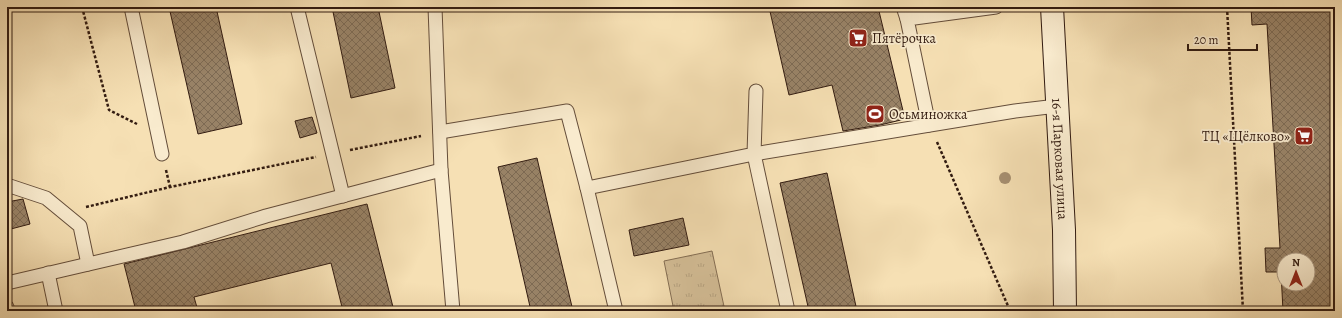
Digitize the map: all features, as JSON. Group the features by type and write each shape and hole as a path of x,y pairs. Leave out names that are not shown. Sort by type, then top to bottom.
{"main road":[{"name":"16-я Парковая улица","path":"1052,7 1064,230 1064,311"}],"lane":[{"path":"131,7 162,154"},
{"path":"297,7 343,196"},
{"path":"435,7 441,170 453,311"},
{"path":"930,126 905,13 996,7"},
{"path":"756,91 754,154 788,311"},
{"path":"587,188 754,154 1015,111 1057,106"},
{"path":"440,132 567,111 616,311"},
{"path":"7,283 183,242 266,216 441,170"},
{"path":"7,185 46,198 80,226 88,264"},
{"path":"48,273 56,311"},
{"path":"7,307 8,311"}],"path":[{"path":"82,7 109,110 158,136"},
{"path":"1227,7 1243,311"},
{"path":"930,126 1008,306"},
{"path":"82,208 170,187 440,132"}],"green space":[{"path":"712,251 725,311 674,311 664,261"}],"building":[{"path":"169,7 216,7 242,124 198,134"},
{"path":"332,7 378,7 395,88 351,98"},
{"path":"769,7 878,7 905,119 843,131 832,85 789,95"},
{"name":"ТЦ «Щёлково»","path":"1251,7 1335,7 1335,311 1283,311 1282,292 1316,292 1316,252 1276,252 1276,272 1266,272 1265,248 1280,248 1267,24 1252,25"},
{"path":"312,117 317,133 300,138 295,121"},
{"path":"537,158 573,311 531,311 498,167"},
{"path":"827,173 857,311 809,311 780,183"},
{"path":"23,199 30,224 7,230 7,202"},
{"path":"367,204 394,311 343,311 331,263 194,297 198,311 136,311 124,264"},
{"path":"683,218 689,245 634,256 629,230"}],"place":[{"name":"Пятёрочка","path":"858,38"},
{"name":"Осьминожка","path":"875,114"},
{"name":"ТЦ «Щёлково»","path":"1304,136"}]}
